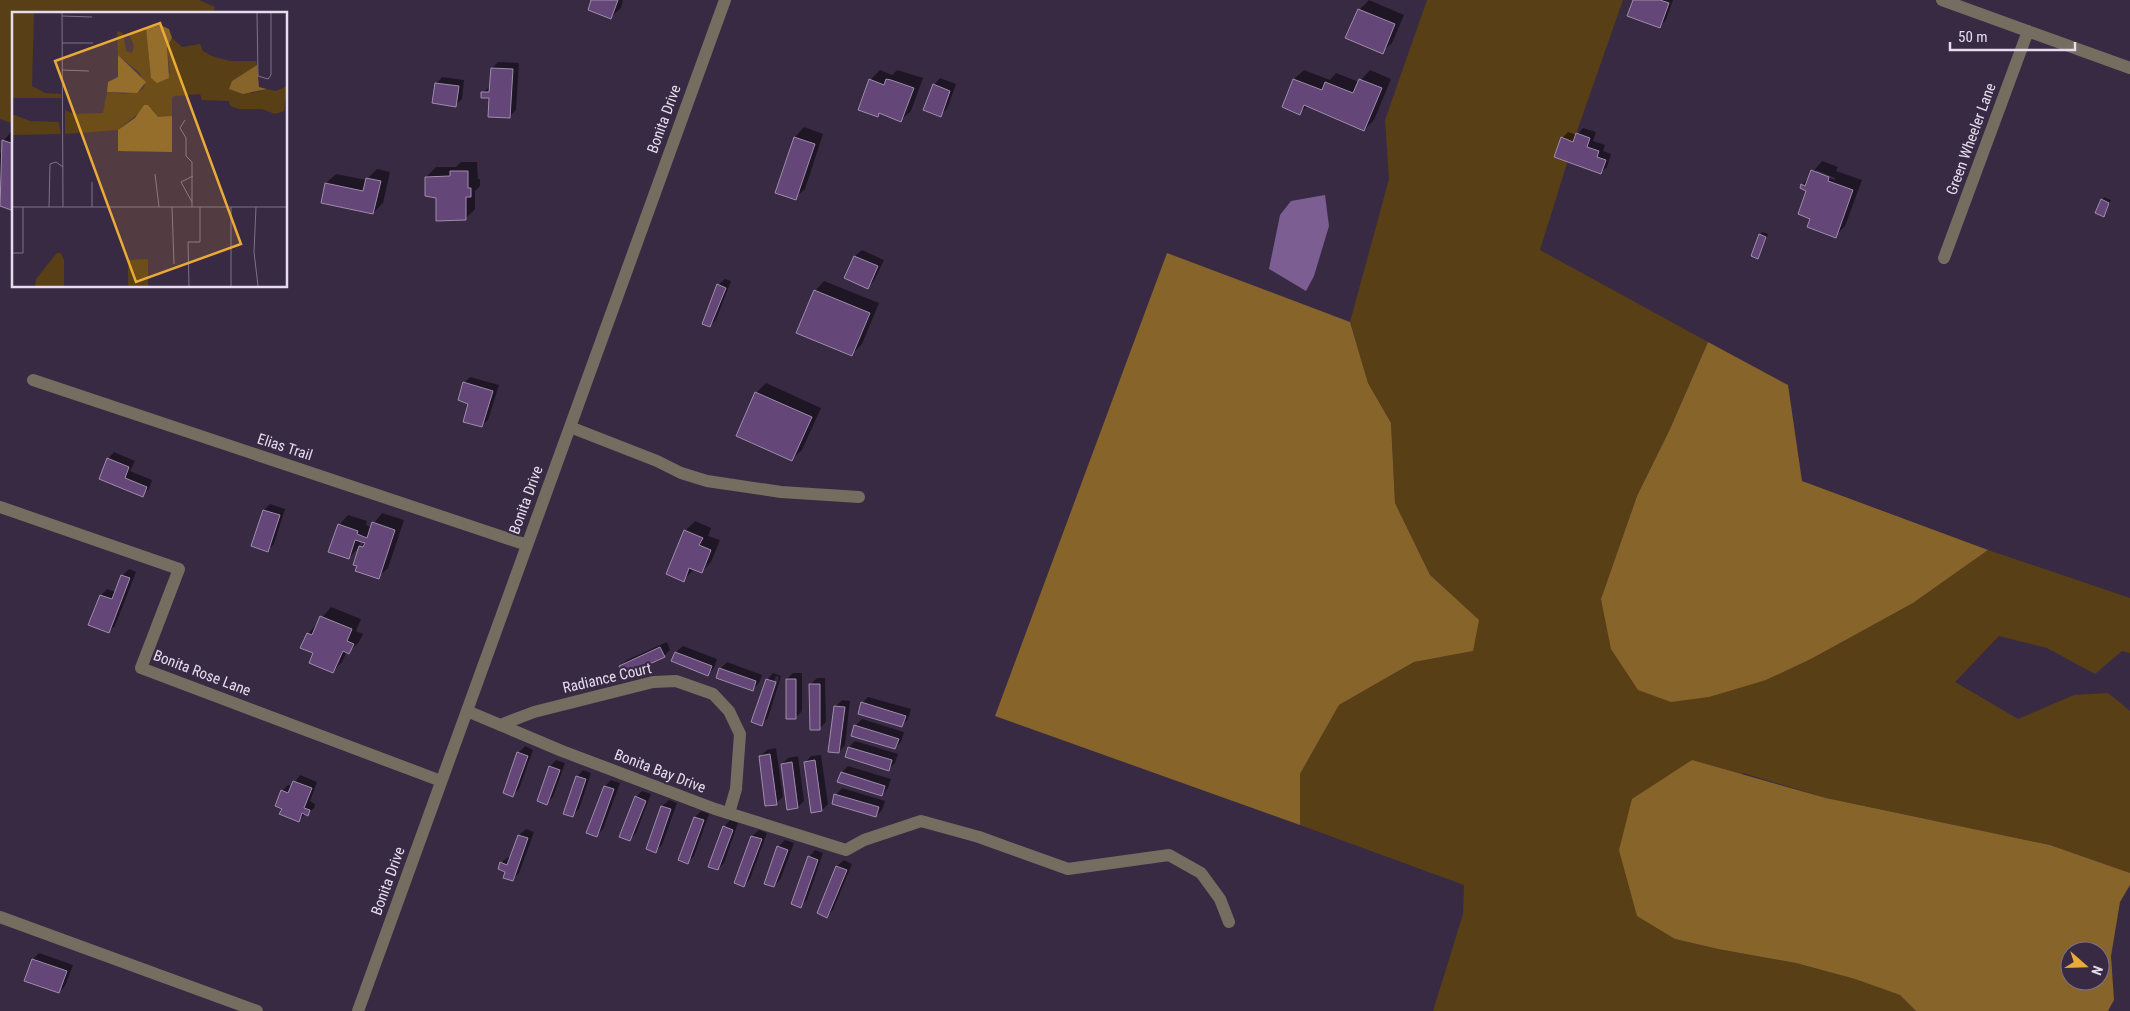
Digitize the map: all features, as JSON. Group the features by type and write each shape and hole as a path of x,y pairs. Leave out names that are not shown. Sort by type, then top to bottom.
{"street":[{"name":"Bonita Drive","path":"358,1011 725,0"},
{"path":"1942,0 2130,68"},
{"name":"Green Wheeler Lane","path":"1944,258 2028,31"},
{"name":"Elias Trail","path":"33,380 527,545"},
{"path":"570,427 657,461 681,473 707,481 781,492 859,497"},
{"name":"Bonita Rose Lane","path":"0,507 179,569 142,668 441,781"},
{"name":"Radiance Court","path":"500,725 534,712 653,682 676,681 713,694 729,711 740,734 736,789 729,813"},
{"name":"Bonita Bay Drive","path":"467,710 562,752 729,813 846,850 864,840 920,821 979,837 1068,869 1169,855 1201,873 1220,900 1229,922"},
{"path":"0,917 257,1011"}],"shaded area":[{"path":"0,0 199,0 215,7 214,12 12,12 12,123 0,119"},
{"path":"1427,0 1623,0 1577,131 1540,250 1708,342 1670,429 1637,496 1601,599 1766,680 1811,659 1913,603 1988,550 2130,598 2130,653 2122,651 2095,674 2047,648 1999,636 1955,682 2018,719 2074,695 2108,693 2130,711 2130,873 2050,845 1826,798 1743,773 1675,939 1796,963 1855,979 1900,995 1916,1011 1433,1011 1463,914 1464,885 1300,825 1300,774 1339,705 1414,662 1473,651 1430,575 1395,503 1391,423 1368,383 1350,322 1389,179 1385,120"},
{"path":"1325,195 1329,226 1314,276 1306,291 1269,269 1280,215 1291,201"},
{"path":"1167,253 1350,322 1368,383 1391,423 1395,503 1430,575 1479,620 1473,651 1414,662 1339,705 1300,774 1300,825 995,716"},
{"path":"1708,342 1788,385 1802,481 1988,550 1913,603 1811,659 1766,680 1709,697 1671,702 1638,690 1611,649 1601,599 1637,496 1670,429"},
{"path":"1692,760 1826,798 2050,845 2130,873 2130,885 2120,902 2111,956 2114,1000 2108,1011 1916,1011 1900,995 1855,979 1796,963 1675,939 1637,916 1619,850 1632,799"}],"building":[{"path":"591,0 618,0 611,19 588,10"},
{"path":"1633,0 1660,0 1669,3 1660,28 1627,16"},
{"path":"1358,9 1395,24 1383,54 1345,38"},
{"path":"491,68 513,69 510,118 488,117 489,98 481,98 481,92 489,92"},
{"path":"869,79 884,85 886,79 891,80 914,88 901,122 879,113 878,117 858,110"},
{"path":"1293,79 1322,90 1325,82 1353,93 1359,79 1382,88 1364,131 1304,105 1300,115 1282,107"},
{"path":"435,83 459,86 456,107 432,103"},
{"path":"933,84 950,91 941,117 923,110"},
{"path":"1576,133 1590,138 1587,147 1599,151 1597,157 1606,160 1601,174 1554,157 1561,137 1573,142"},
{"path":"794,137 815,144 796,200 775,193"},
{"path":"2,140 12,143 12,210 0,206"},
{"path":"1811,170 1829,177 1828,181 1853,190 1836,238 1807,227 1810,219 1798,214 1806,191 1800,188 1801,184 1805,186"},
{"path":"450,171 468,171 468,188 471,188 471,197 466,197 466,220 436,221 436,198 425,196 425,177 450,176"},
{"path":"366,178 381,181 373,214 321,203 325,183 363,191"},
{"path":"2101,199 2109,203 2104,217 2095,213"},
{"path":"1759,234 1766,237 1758,259 1751,256"},
{"path":"854,256 878,266 868,289 844,278"},
{"path":"717,284 726,288 710,327 702,324"},
{"path":"814,290 870,313 852,356 796,333"},
{"path":"463,382 493,391 482,427 463,422 468,404 458,400"},
{"path":"755,392 812,417 792,461 736,436"},
{"path":"107,458 129,467 125,478 147,487 143,497 99,479"},
{"path":"263,510 280,515 268,552 251,546"},
{"path":"372,522 395,530 379,579 355,571 357,566 353,565 359,546 363,547 365,543 355,540 349,559 328,552 338,524 358,531 357,534 367,538"},
{"path":"684,530 703,538 699,545 711,550 702,573 689,568 684,582 666,574"},
{"path":"121,575 130,578 109,633 88,625 100,595 112,599"},
{"path":"320,616 352,629 347,641 354,644 349,654 343,651 333,673 309,663 313,653 300,648 307,633 312,635"},
{"path":"660,647 665,657 623,676 619,666"},
{"path":"675,652 712,666 708,676 671,661"},
{"path":"719,668 756,681 753,691 716,678"},
{"path":"766,679 776,682 762,726 751,722"},
{"path":"786,679 796,679 796,719 786,719"},
{"path":"809,684 820,684 820,730 810,730"},
{"path":"861,702 906,716 902,727 858,714"},
{"path":"834,706 845,707 839,753 828,752"},
{"path":"854,725 899,739 895,749 851,736"},
{"path":"848,747 892,760 889,771 845,757"},
{"path":"517,752 528,756 513,797 503,793"},
{"path":"770,754 777,805 765,806 759,756"},
{"path":"815,760 822,811 811,813 804,762"},
{"path":"792,762 798,808 787,810 781,764"},
{"path":"549,766 560,770 547,805 537,801"},
{"path":"841,772 885,786 882,796 837,782"},
{"path":"576,776 586,779 573,817 563,814"},
{"path":"293,781 312,788 304,808 310,810 308,816 302,813 299,822 279,814 282,809 275,806 281,790 288,793"},
{"path":"604,786 614,789 597,837 586,833"},
{"path":"834,794 879,807 876,817 832,804"},
{"path":"635,796 646,801 630,841 619,837"},
{"path":"661,806 671,809 656,853 646,849"},
{"path":"694,817 704,820 688,864 678,860"},
{"path":"723,826 733,830 718,870 708,867"},
{"path":"518,835 528,838 513,881 503,878 505,872 498,869 500,862 507,865"},
{"path":"751,836 762,839 744,887 734,883"},
{"path":"777,846 788,850 774,887 764,884"},
{"path":"808,856 818,860 801,908 791,904"},
{"path":"836,866 847,870 827,918 817,913"},
{"path":"32,959 67,971 59,993 24,981"}]}
